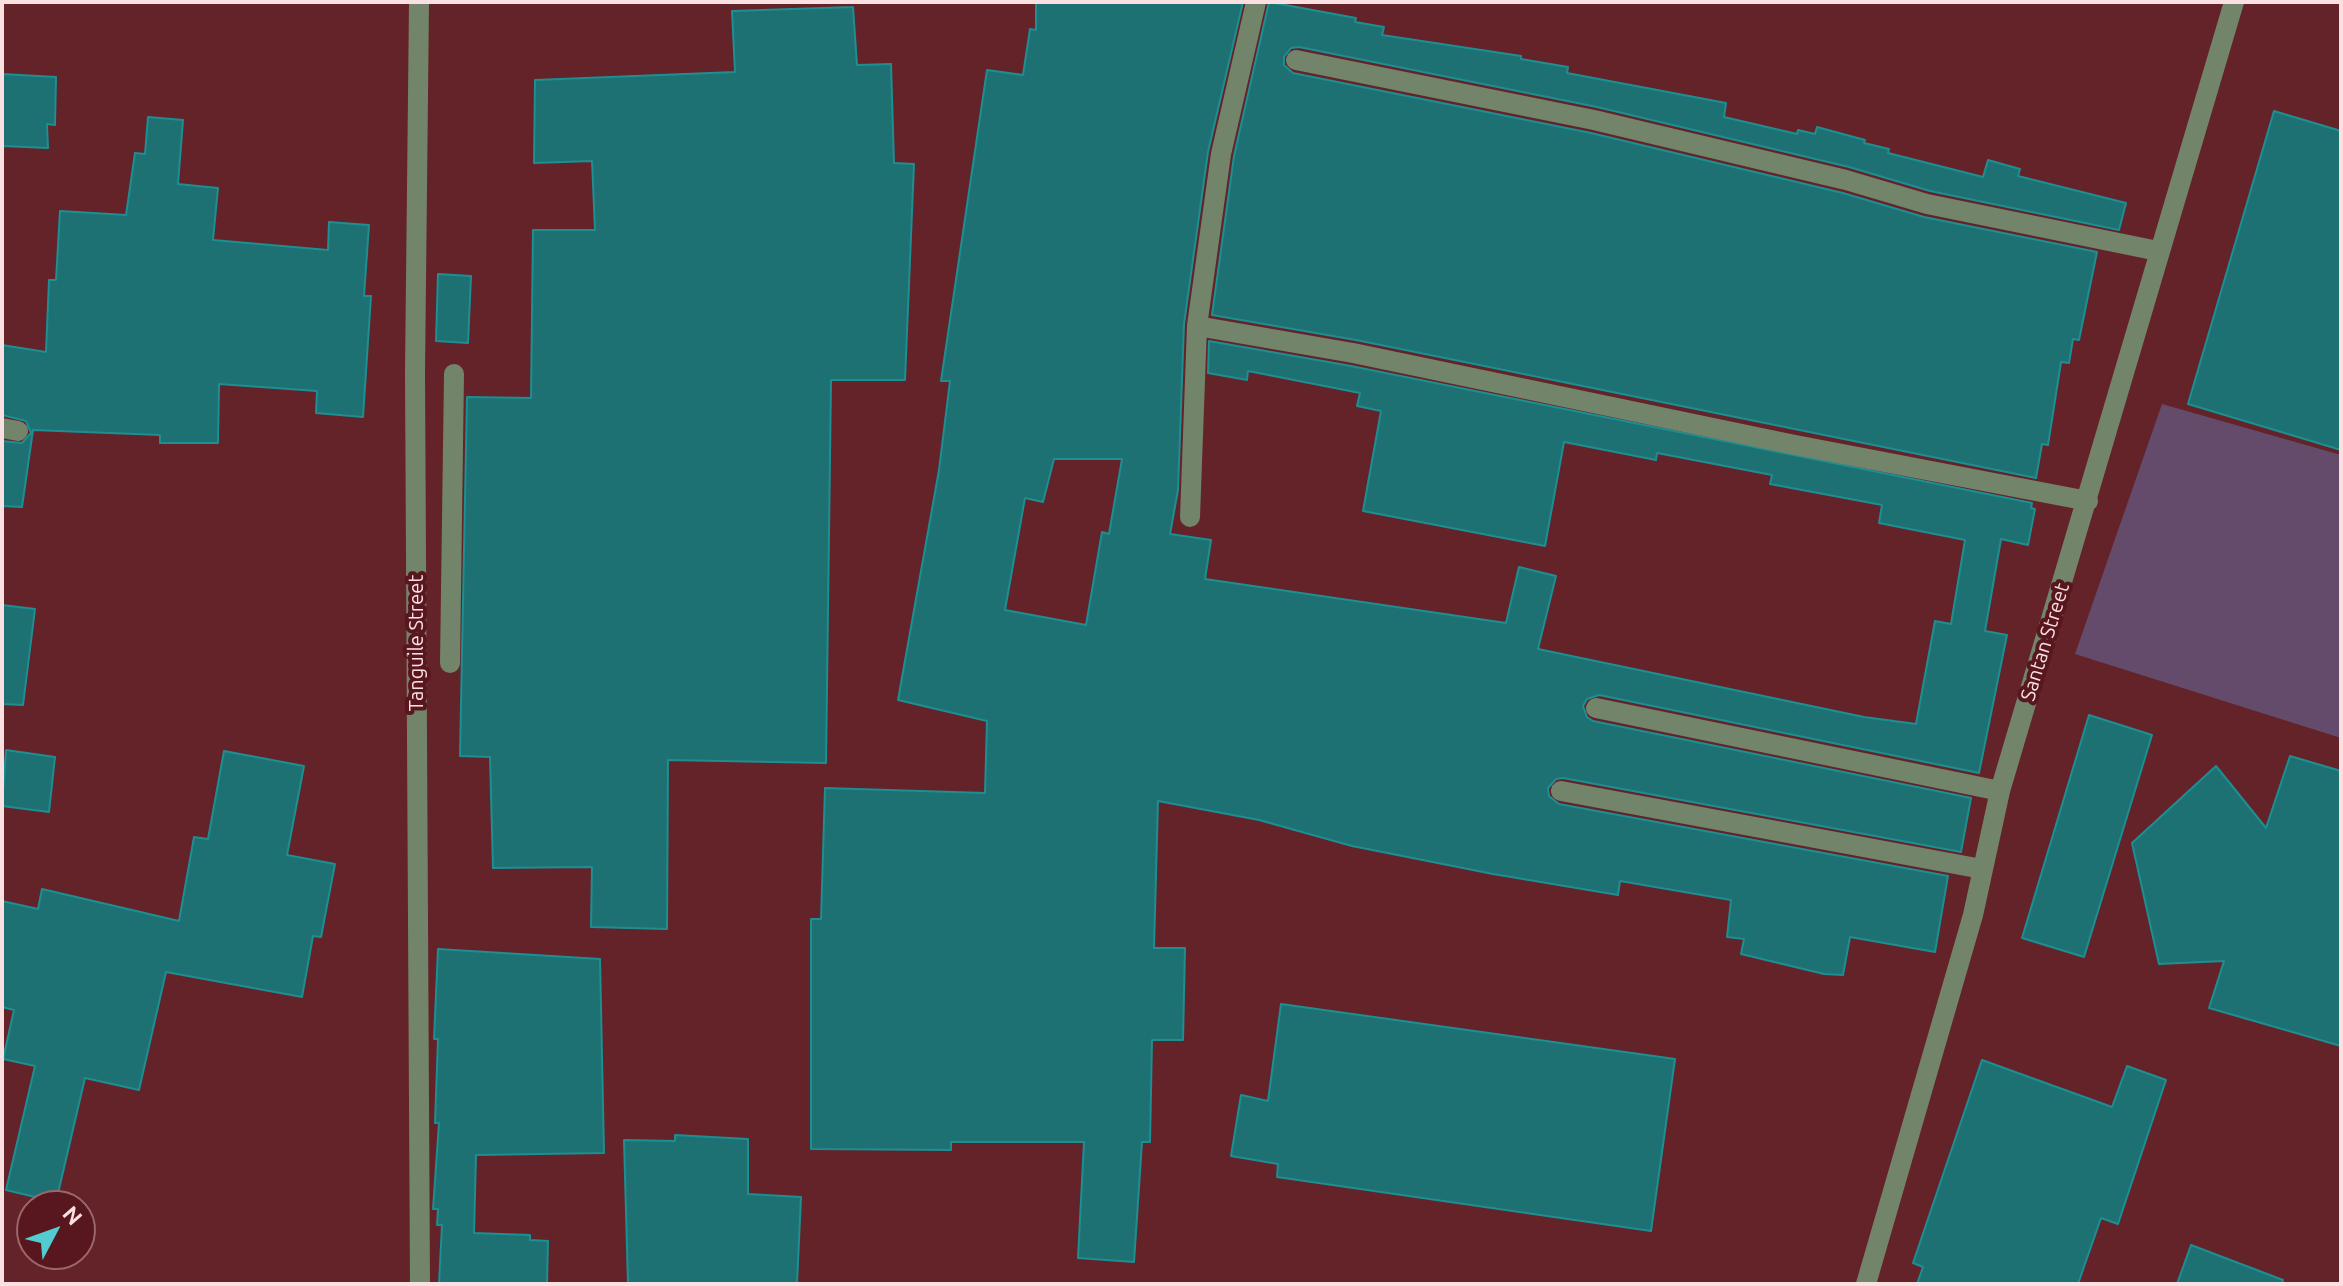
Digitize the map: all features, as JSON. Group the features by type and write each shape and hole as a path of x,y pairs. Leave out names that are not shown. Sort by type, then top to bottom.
{"street":[{"name":"Tanguile Street","path":"419,2 415,373 420,1284"},
{"path":"1190,517 1197,326 1221,154 1256,2"},
{"name":"Santan Street","path":"1866,1284 1973,915 2000,791 2234,2"},
{"path":"1296,60 1594,120 1832,176 1927,204 2158,251"},
{"path":"1197,326 1623,406 1790,444 2088,501"},
{"path":"450,663 454,374"},
{"path":"1596,708 2000,791"},
{"path":"1561,791 1982,869"}],"shaded area":[{"path":"2162,404 2341,455 2341,738 2075,654"}],"building":[{"path":"1036,2 1243,2 1208,152 1184,324 1178,490 1170,534 1211,540 1205,579 1506,623 1519,567 1556,576 1538,649 1864,717 1916,724 1935,621 1951,624 1965,540 1879,523 1882,505 1770,484 1772,475 1657,453 1656,460 1564,442 1545,546 1363,511 1381,411 1357,406 1360,393 1248,371 1247,380 1208,373 1209,341 1351,366 2032,503 2031,508 2035,509 2028,545 2001,539 1985,631 2007,635 1979,773 1599,695 1587,699 1583,706 1587,717 1593,721 1971,798 1961,852 1563,778 1556,779 1548,788 1549,796 1559,804 1948,876 1935,952 1850,937 1843,975 1824,974 1741,954 1744,939 1727,937 1731,900 1620,881 1618,895 1493,874 1352,846 1259,820 1158,801 1154,948 1185,948 1183,1040 1152,1040 1150,1142 1142,1142 1134,1262 1078,1258 1084,1142 951,1142 951,1150 811,1149 811,919 821,919 825,788 985,793 987,721 898,700 939,470 950,381 941,381 987,70 1023,75 1030,29 1036,30","holes":["1054,459 1122,459 1109,534 1102,532 1086,625 1005,610 1025,498 1043,502"]},
{"path":"1269,2 1356,18 1355,22 1384,27 1382,35 1521,56 1521,59 1568,67 1567,73 1726,103 1724,117 1797,134 1798,130 1815,134 1817,127 1865,140 1864,143 1889,149 1888,153 1983,177 1988,160 2020,169 2018,176 2126,203 2119,230 1930,191 1849,167 1597,107 1299,47 1291,48 1284,57 1284,65 1293,73 1591,133 1843,193 1924,217 2097,252 2079,340 2073,339 2069,363 2061,362 2048,445 2042,444 2036,478 1356,340 1212,315 1234,156"},
{"path":"853,7 857,65 891,64 894,163 914,164 905,380 831,380 826,763 668,760 667,929 591,927 592,867 493,868 490,757 460,756 467,397 531,398 533,230 595,230 592,161 534,163 535,80 735,72 732,11"},
{"path":"2,74 56,77 55,125 47,124 48,148 2,146"},
{"path":"2274,111 2341,131 2341,450 2188,404"},
{"path":"148,117 183,120 178,184 218,188 213,240 328,250 329,222 369,225 364,296 371,296 363,417 316,413 317,391 219,384 218,443 160,443 160,435 33,430 22,507 2,506 2,441 22,443 31,433 26,421 2,415 2,345 46,352 49,280 56,280 60,211 126,215 135,153 145,154"},
{"path":"438,274 471,276 468,343 436,341"},
{"path":"2,605 35,609 23,705 2,704"},
{"path":"2089,715 2152,735 2084,957 2022,938"},
{"path":"6,750 55,757 49,812 2,806"},
{"path":"224,751 304,766 287,855 335,864 321,937 313,936 302,997 166,972 139,1090 85,1078 59,1190 16,1192 6,1190 35,1066 3,1059 14,1010 2,1007 2,901 38,909 42,889 179,921 194,837 208,839"},
{"path":"2290,756 2341,771 2341,1046 2209,1008 2224,961 2159,964 2132,843 2216,766 2266,828"},
{"path":"438,949 600,959 604,1153 476,1155 474,1233 530,1235 530,1240 548,1241 547,1284 439,1284 442,1225 437,1225 438,1209 433,1209 439,1123 435,1123 438,1039 434,1039"},
{"path":"1281,1004 1675,1059 1651,1231 1277,1177 1278,1164 1231,1156 1241,1095 1268,1101"},
{"path":"1982,1060 2112,1107 2127,1066 2166,1080 2118,1224 2101,1218 2078,1284 1917,1284 1923,1267 1913,1263"},
{"path":"675,1135 748,1139 748,1194 801,1197 797,1284 628,1284 624,1140 675,1141"},
{"path":"2191,1245 2283,1280 2282,1284 2177,1284"}]}
